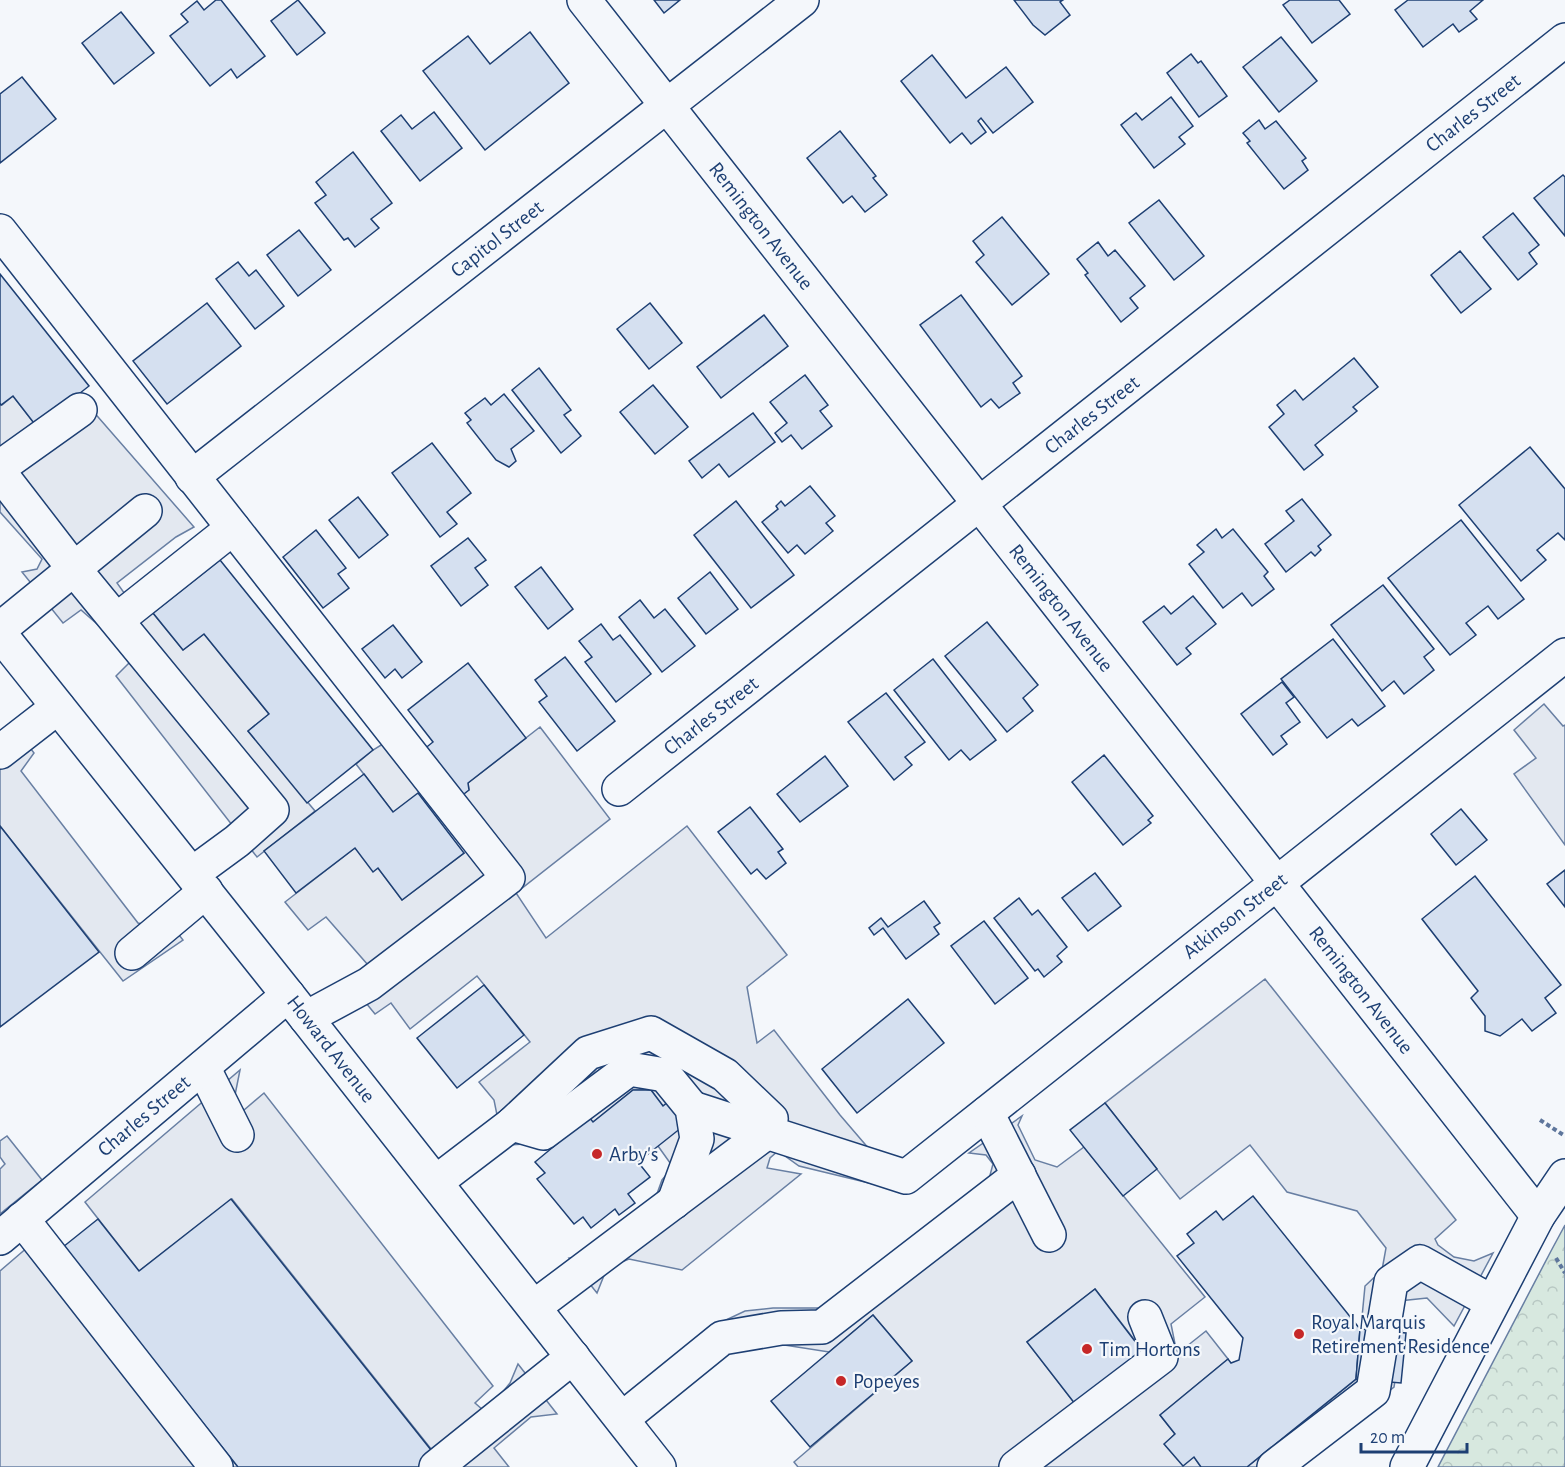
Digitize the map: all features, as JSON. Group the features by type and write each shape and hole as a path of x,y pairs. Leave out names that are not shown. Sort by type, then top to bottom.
{"street":[{"name":"Remington Avenue","path":"584,0 1538,1216"},
{"name":"Capitol Street","path":"192,477 802,0"},
{"name":"Charles Street","path":"619,789 1565,40"},
{"path":"0,231 233,528 117,620"},
{"path":"0,467 80,410"},
{"path":"0,473 74,569 272,810 237,841 132,952"},
{"path":"0,632 145,511"},
{"name":"Charles Street","path":"11,1228 203,1067 297,1007 369,984 508,878 233,528"},
{"name":"Howard Avenue","path":"0,632 659,1467"},
{"name":"Atkinson Street","path":"767,1132 906,1177 1565,655"},
{"path":"0,752 58,707"},
{"path":"436,1182 512,1124 588,1053 651,1034 724,1075 771,1119 767,1132 534,1307"},
{"path":"203,1067 237,1135"},
{"path":"512,1124 543,1133 629,1069 665,1075 692,1107 697,1139 674,1202"},
{"path":"692,1107 767,1132"},
{"path":"987,1113 1049,1235"},
{"path":"622,1419 722,1338 782,1328 822,1327 1019,1175"},
{"path":"1407,1467 1538,1216 1565,1176"},
{"path":"11,1228 216,1467"},
{"path":"1274,1467 1373,1391 1391,1282 1420,1262 1492,1302"},
{"path":"1016,1467 1161,1357 1145,1317"},
{"path":"436,1467 573,1358"}],"path":[{"path":"1540,1120 1565,1136"},
{"path":"1551,1251 1565,1273"}],"green space":[{"path":"1565,1225 1565,1467 1438,1467 1551,1251"}],"shaded area":[{"path":"78,394 194,527 176,537 117,583 137,611 153,613 183,650 204,634 269,714 248,731 315,811 257,857 116,676 135,657 81,610 63,623 22,572 37,569 42,559 0,512 0,403 2,405 13,396 37,427"},
{"path":"1544,704 1563,726 1565,725 1565,845 1514,774 1536,758 1514,730"},
{"path":"13,725 34,753 21,771 138,923 151,926 165,917 183,940 123,981 0,826 0,736"},
{"path":"540,727 610,819 516,893 546,938 687,826 787,955 747,987 757,1043 774,1030 840,1115 906,1192 799,1166 778,1151 770,1158 767,1168 801,1174 682,1270 629,1259 607,1268 597,1293 569,1258 587,1256 654,1202 662,1180 673,1167 658,1146 668,1102 663,1106 651,1090 633,1090 593,1122 541,1143 509,1145 497,1115 494,1100 479,1082 530,1042 477,976 410,1029 391,1003 375,1014 348,981 368,965 326,917 308,930 285,902 355,848 378,868 402,900 464,853 393,812 356,764 373,750 386,742 460,796 469,790 468,783"},
{"path":"1265,979 1456,1220 1435,1239 1438,1245 1454,1257 1474,1261 1493,1253 1454,1326 1427,1298 1399,1301 1403,1327 1394,1387 1291,1467 1247,1467 1356,1379 1365,1286 1382,1270 1386,1248 1357,1211 1287,1192 1250,1145 1180,1199 1105,1103"},
{"path":"240,1070 234,1100 244,1110 264,1093 493,1386 475,1403 483,1410 497,1399 510,1383 518,1364 557,1414 531,1417 494,1448 509,1467 420,1467 435,1454 232,1199 139,1271 85,1202"},
{"path":"1022,1116 1018,1125 1035,1160 1057,1167 1084,1147 1205,1297 1171,1324 1177,1354 1206,1331 1228,1359 1160,1415 1175,1434 1165,1444 1194,1457 1201,1467 798,1467 794,1462 912,1361 873,1315 829,1352 778,1344 711,1327 745,1311 773,1308 827,1308 989,1179 993,1164 986,1155 969,1153","holes":["1095,1289 1147,1356 1079,1409 1027,1342"]},
{"path":"7,1136 42,1180 0,1214 0,1169 5,1164 0,1157 0,1141"},
{"path":"50,1228 238,1467 0,1467 0,1271"}],"building":[{"path":"216,0 221,0 265,56 237,78 231,69 210,86 170,36 188,22 181,14 197,1 204,10"},
{"path":"298,0 325,33 297,55 271,21"},
{"path":"654,0 680,0 664,13"},
{"path":"1014,0 1063,0 1060,2 1070,15 1045,35 1033,25"},
{"path":"1290,0 1339,0 1350,14 1312,43 1283,5"},
{"path":"1408,0 1483,0 1470,11 1477,19 1459,32 1453,24 1423,47 1395,10"},
{"path":"121,12 154,53 114,84 82,43"},
{"path":"530,32 569,83 485,150 423,71 468,36 490,64"},
{"path":"1281,37 1317,81 1279,112 1243,67"},
{"path":"1191,54 1198,63 1201,61 1227,96 1199,117 1167,73"},
{"path":"932,55 966,98 1006,67 1033,102 993,133 981,118 978,121 986,132 971,144 962,133 950,143 901,81"},
{"path":"22,77 56,119 0,163 0,94"},
{"path":"1171,97 1193,126 1179,137 1185,144 1154,168 1121,125 1136,113 1142,120"},
{"path":"434,112 462,148 420,181 381,131 401,115 412,129"},
{"path":"1259,120 1265,129 1276,121 1306,158 1302,161 1308,170 1284,189 1247,143 1250,141 1243,133"},
{"path":"840,131 876,176 873,178 887,195 865,212 852,196 843,203 807,158"},
{"path":"353,152 392,203 371,219 379,228 355,247 348,238 344,240 315,203 326,195 316,182"},
{"path":"1563,175 1565,177 1565,236 1534,198"},
{"path":"1159,200 1204,256 1174,280 1129,223"},
{"path":"1513,213 1539,245 1529,253 1537,264 1518,280 1483,237"},
{"path":"1002,217 1049,274 1012,305 976,262 984,255 973,241"},
{"path":"299,230 331,270 298,296 267,255"},
{"path":"1098,242 1108,256 1115,250 1145,286 1130,298 1138,308 1121,322 1085,275 1088,273 1077,259"},
{"path":"1460,251 1491,289 1461,313 1431,275"},
{"path":"238,262 249,276 256,270 284,306 255,329 216,279"},
{"path":"0,274 89,386 37,427 13,396 1,405 0,403"},
{"path":"961,295 1022,376 1013,383 1020,393 999,408 991,399 981,407 920,325"},
{"path":"207,303 241,346 167,404 133,361"},
{"path":"650,303 682,343 649,369 617,329"},
{"path":"764,315 788,346 721,398 697,367"},
{"path":"1354,358 1378,387 1353,407 1357,411 1315,445 1323,455 1304,470 1269,427 1284,414 1277,405 1295,390 1303,400"},
{"path":"539,368 571,410 564,415 581,436 561,453 512,390"},
{"path":"805,375 828,405 820,411 832,426 802,449 791,435 782,442 775,433 787,423 770,402"},
{"path":"653,385 688,427 655,454 620,412"},
{"path":"504,394 534,431 511,449 516,461 509,467 496,460 467,423 471,420 465,413 485,398 491,405"},
{"path":"753,413 775,442 729,477 719,464 702,478 689,461"},
{"path":"432,443 471,493 447,512 457,524 440,537 392,473"},
{"path":"1530,447 1565,489 1565,540 1558,533 1537,550 1546,560 1521,581 1459,505"},
{"path":"810,486 835,516 826,523 833,531 805,554 797,545 788,553 762,522 778,509 776,506 781,501 785,506"},
{"path":"358,497 388,535 359,558 329,520"},
{"path":"1302,499 1331,535 1318,546 1321,550 1315,556 1311,552 1286,572 1265,544 1294,521 1286,511"},
{"path":"736,501 794,575 751,608 694,535"},
{"path":"1461,520 1524,599 1498,619 1488,606 1466,623 1476,635 1450,655 1388,578"},
{"path":"1216,529 1222,538 1233,529 1268,572 1264,576 1274,589 1252,606 1242,593 1223,608 1189,564 1204,552 1197,545"},
{"path":"316,530 346,568 338,574 349,588 323,608 283,557"},
{"path":"468,538 486,560 475,568 488,585 461,606 431,566"},
{"path":"220,560 373,750 307,803 248,731 269,714 204,634 183,650 153,613"},
{"path":"541,567 573,609 548,629 515,587"},
{"path":"710,572 738,609 706,634 678,598"},
{"path":"1383,585 1434,649 1424,657 1434,670 1404,694 1394,681 1382,691 1331,625"},
{"path":"1193,596 1216,624 1186,648 1191,654 1177,665 1143,622 1164,606 1171,614"},
{"path":"640,600 654,618 665,609 695,646 662,672 619,617"},
{"path":"987,622 1038,685 1023,698 1033,711 1007,732 945,656"},
{"path":"601,624 613,640 620,635 651,674 616,702 585,662 592,657 579,641"},
{"path":"393,625 422,662 402,678 395,669 385,678 362,649"},
{"path":"1333,639 1385,706 1358,726 1352,719 1327,738 1281,679"},
{"path":"565,657 615,721 577,751 539,702 547,696 535,680"},
{"path":"933,659 996,740 970,760 961,750 949,760 894,690"},
{"path":"468,663 526,738 468,783 469,790 460,797 423,750 433,742 408,710"},
{"path":"1282,682 1294,697 1286,703 1300,722 1281,736 1287,744 1273,755 1241,714"},
{"path":"886,693 925,742 905,757 912,765 894,780 848,722"},
{"path":"1104,755 1153,816 1148,820 1151,823 1123,845 1072,782"},
{"path":"825,756 848,786 800,822 777,794"},
{"path":"364,774 393,812 418,793 464,853 402,900 378,868 373,872 355,848 296,893 264,851"},
{"path":"750,807 783,849 778,852 786,863 766,879 757,869 751,874 718,832"},
{"path":"1461,809 1487,840 1456,865 1431,834"},
{"path":"0,826 99,952 0,1027"},
{"path":"1565,870 1565,907 1547,884"},
{"path":"1095,873 1121,906 1088,931 1062,898"},
{"path":"1475,876 1561,985 1545,998 1556,1013 1532,1031 1522,1019 1500,1036 1485,1031 1485,1016 1471,998 1478,991 1422,919"},
{"path":"1019,898 1032,915 1038,910 1067,947 1057,956 1062,962 1044,977 1038,969 1035,971 994,918"},
{"path":"924,901 940,923 934,927 939,934 906,959 883,928 874,935 869,928 881,918 888,927"},
{"path":"984,921 1028,978 995,1004 951,946"},
{"path":"484,985 524,1035 457,1088 417,1038"},
{"path":"908,999 944,1043 857,1113 822,1069"},
{"name":"Arby's","path":"633,1090 651,1090 663,1106 668,1102 686,1124 638,1162 650,1177 628,1194 635,1203 619,1215 615,1209 591,1228 583,1217 574,1224 537,1179 545,1173 535,1162 558,1143 553,1137 585,1112 593,1122"},
{"path":"1105,1103 1157,1169 1123,1196 1070,1130"},
{"name":"Royal Marquis Retirement Residence","path":"1253,1196 1360,1329 1356,1379 1247,1467 1201,1467 1194,1457 1183,1466 1164,1444 1175,1434 1160,1415 1228,1359 1231,1363 1239,1360 1243,1338 1177,1256 1194,1243 1187,1234 1216,1211 1223,1220"},
{"path":"231,1199 435,1455 420,1467 238,1467 63,1247 98,1219 139,1271"},
{"name":"Tim Hortons","path":"1095,1289 1147,1357 1079,1409 1027,1342"},
{"name":"Popeyes","path":"873,1315 912,1361 810,1447 771,1401"},
{"path":"1360,1329 1406,1333 1401,1383 1356,1379"}],"place":[{"name":"Arby's","path":"597,1154"},
{"name":"Royal Marquis Retirement Residence","path":"1299,1334"},
{"name":"Tim Hortons","path":"1087,1349"},
{"name":"Popeyes","path":"841,1381"}]}
